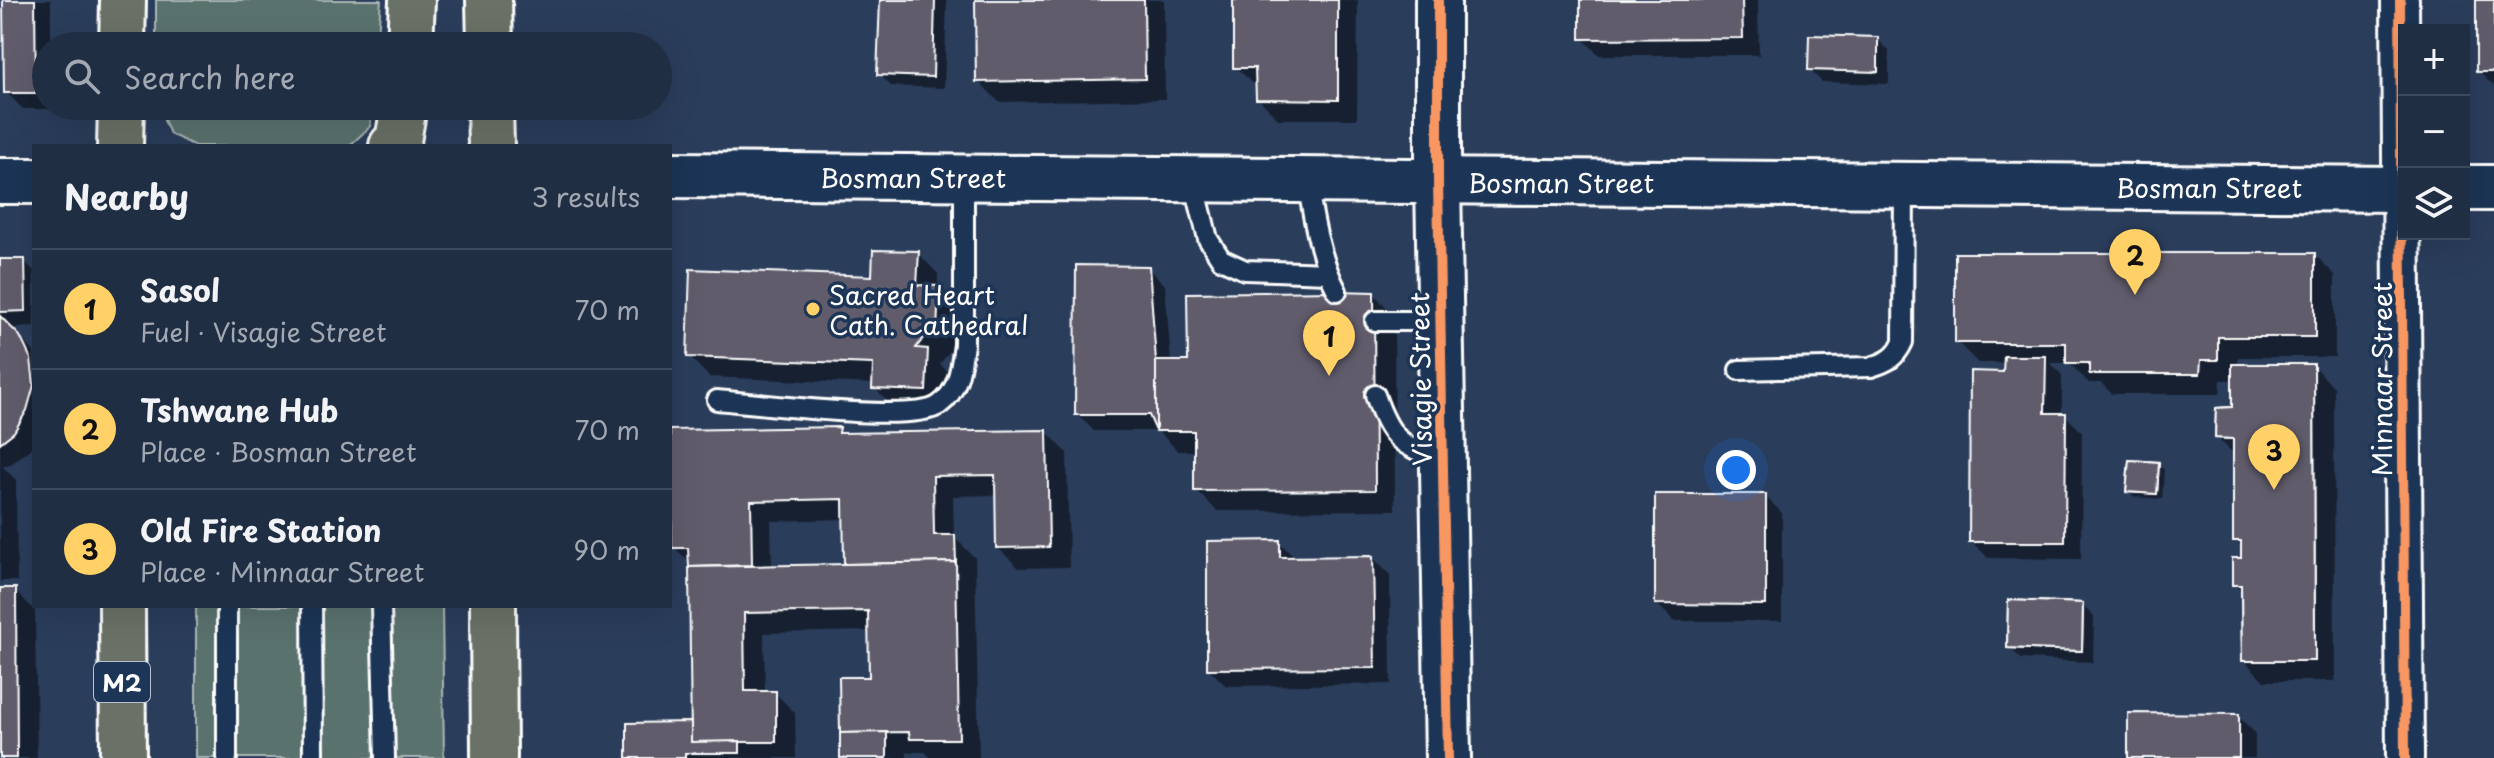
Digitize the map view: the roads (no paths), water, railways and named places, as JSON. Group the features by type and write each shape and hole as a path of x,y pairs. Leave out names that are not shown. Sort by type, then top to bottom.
{"main road":[{"path":"122,32 123,0"},
{"path":"411,32 412,0"},
{"path":"489,0 490,32"},
{"name":"Visagie Street","path":"1438,0 1448,758"},
{"path":"120,144 121,120"},
{"path":"394,144 398,141 402,120"},
{"path":"490,120 491,144"},
{"name":"Bosman Street","path":"672,175 2398,189"},
{"path":"0,181 32,181"},
{"path":"2470,188 2494,188"},
{"name":"M2","path":"122,608 123,758"},
{"path":"493,608 494,758"}],"street":[{"name":"Minnaar Street","path":"2400,0 2403,168"},
{"name":"Minnaar Street","path":"2403,240 2405,758"}],"lane":[{"path":"717,400 867,413 918,412 937,407 952,395 961,370 964,344 964,178"},
{"path":"1193,178 1208,239 1221,259 1245,270 1328,273"},
{"path":"1307,180 1314,222 1328,273 1337,291"},
{"path":"1739,370 1871,367 1897,355 1903,342 1904,185"},
{"path":"1375,321 1441,321"},
{"path":"1375,395 1385,425 1402,445 1443,462"},
{"path":"227,608 227,758"},
{"path":"312,608 313,758"},
{"path":"381,608 385,758"}],"place":[{"name":"Tshwane Hub","path":"2135,295"},
{"name":"Sacred Heart Cath. Cathedral","path":"813,309"},
{"name":"Sasol","path":"1329,376"},
{"name":"Old Fire Station","path":"2274,490"}]}
